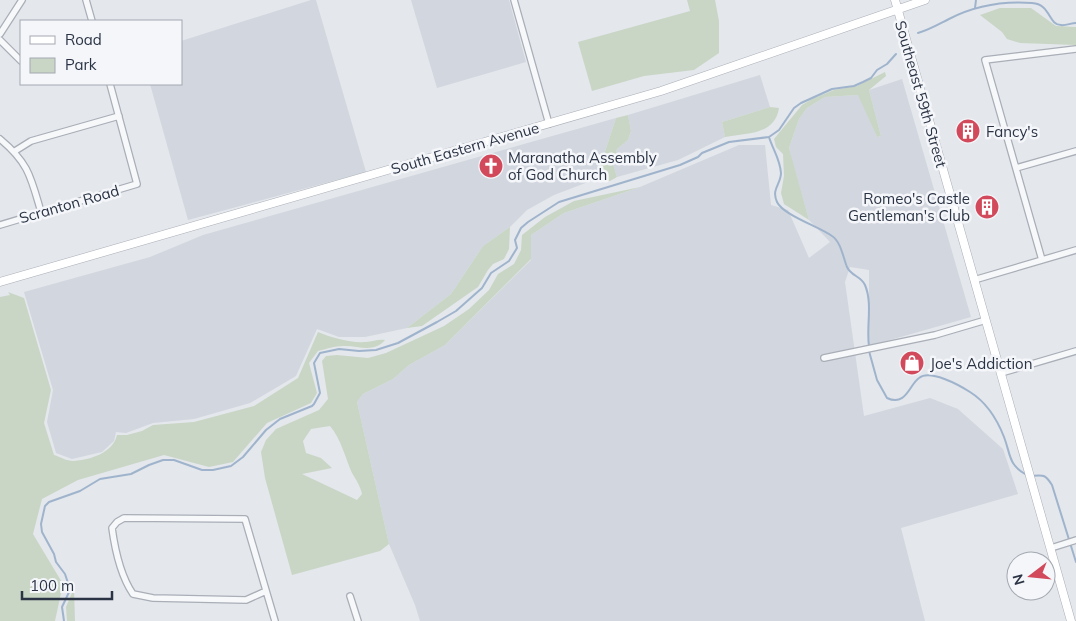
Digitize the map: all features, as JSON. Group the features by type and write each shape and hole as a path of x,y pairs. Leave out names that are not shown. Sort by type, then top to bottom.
{"main road":[{"name":"Southeast 59th Street","path":"895,0 1072,621"},
{"name":"South Eastern Avenue","path":"0,282 661,91 925,0"}],"street":[{"path":"0,34 22,0"},
{"path":"86,0 92,20"},
{"path":"514,0 549,124"},
{"path":"0,40 20,60"},
{"path":"1042,260 984,60 1076,49"},
{"path":"15,151 31,141 119,116 110,85"},
{"name":"Scranton Road","path":"0,225 137,184 119,116"},
{"path":"0,139 15,151 26,167 41,212"},
{"path":"1016,168 1076,151"},
{"path":"974,280 1076,250"},
{"path":"824,358 934,335 986,320"},
{"path":"1001,373 1076,351"},
{"path":"266,591 246,600 141,597 133,594 126,585 112,528 124,518 245,519 266,591 274,621"},
{"path":"1051,548 1076,540"},
{"path":"350,596 358,621"}],"shaded area":[{"path":"316,0 366,172 188,220 150,85 182,85 182,41"},
{"path":"411,0 509,0 526,62 437,88"},
{"path":"760,75 770,107 722,122 725,137 678,160 617,177 613,164 617,149 628,140 631,131 628,115"},
{"path":"902,79 971,317 869,346 869,270 850,267 845,282 864,416 930,398 958,409 1003,449 1018,494 901,528 925,621 420,621 389,544 357,402 363,394 393,379 409,365 445,345 531,260 531,235 564,213 640,187 739,145 765,145 771,205 788,210 809,258 830,242 809,220 792,161 789,148 799,119 807,108 825,97 859,95 877,137 881,136 869,90"},
{"path":"616,118 596,179 554,195 527,210 510,227 483,246 451,294 407,328 365,337 339,337 317,329 296,376 250,403 194,419 153,423 126,433 116,432 114,441 102,452 72,459 56,453 47,422 53,390 24,292 150,257 203,235"}],"green space":[{"path":"687,0 715,0 719,21 719,53 694,70 644,76 592,91 578,42 690,11"},
{"path":"1000,8 1031,8 1056,26 1076,27 1076,45 1020,43 1007,39 1002,32 980,15"},
{"path":"885,72 886,76 869,90 881,136 877,137 858,95 825,97 807,108 799,119 789,148 809,220 784,204 781,193 784,176 783,154 776,147 774,139 802,105 834,90 857,86"},
{"path":"770,107 779,108 776,117 766,128 751,133 725,137 722,122"},
{"path":"628,115 631,131 628,140 617,149 613,164 617,177 610,181 596,179 616,118"},
{"path":"640,187 564,213 531,235 531,259 445,345 409,365 393,379 363,394 357,402 389,544 380,551 292,575 265,478 261,452 266,440 276,429 319,410 328,399 322,361 326,356 337,355 368,358 386,353 444,326 469,309 489,290 498,274 514,264 521,250 522,235 545,217 574,201","holes":["330,426 361,491 362,494 357,500 302,474 332,468 321,458 306,453 303,441 311,429"]},
{"path":"510,227 509,249 504,259 493,264 478,287 422,326 407,328 451,294 483,246"},
{"path":"8,292 24,298 51,390 44,423 54,455 71,461 93,457 106,451 111,447 117,435 127,435 142,431 153,425 194,422 254,406 298,378 318,332 353,342 385,340 370,348 340,346 318,351 309,363 317,393 311,403 267,423 233,462 209,467 164,455 78,480 42,499 33,534 63,584 55,621 0,621 0,297 10,295"},
{"path":"74,588 75,621 67,621 66,607"}],"waterway":[{"path":"975,8 976,0"},
{"path":"918,33 959,14 989,5 1011,3 1038,4 1046,10 1057,24 1076,23"},
{"path":"64,621 62,607 70,590 65,574 56,562 54,554 42,532 41,524 45,506 49,502 80,491 100,479 131,474 163,460 174,460 202,470 213,470 231,466 243,457 266,430 280,419 314,404 320,393 314,363 320,353 339,349 376,350 398,343 456,311 482,288 491,273 509,261 517,248 515,240 521,228 559,202 680,165 698,157 702,153 729,142 769,137 779,130 794,108 801,103 832,89 854,86 871,78 877,70 887,64 896,54"},
{"path":"769,137 778,159 781,173 775,194 777,202 786,212 826,232 835,239 840,246 847,267 865,285 869,300 869,346"},
{"path":"869,351 877,380 887,398 899,400 919,378 930,375 952,382 976,396 986,406 998,424 1013,463 1027,475"},
{"path":"1031,476 1044,476 1052,485 1076,562"}],"place":[{"name":"Fancy's","path":"968,131"},
{"name":"Maranatha Assembly of God Church","path":"491,166"},
{"name":"Romeo's Castle Gentleman's Club","path":"987,207"},
{"name":"Joe's Addiction","path":"912,363"}]}
